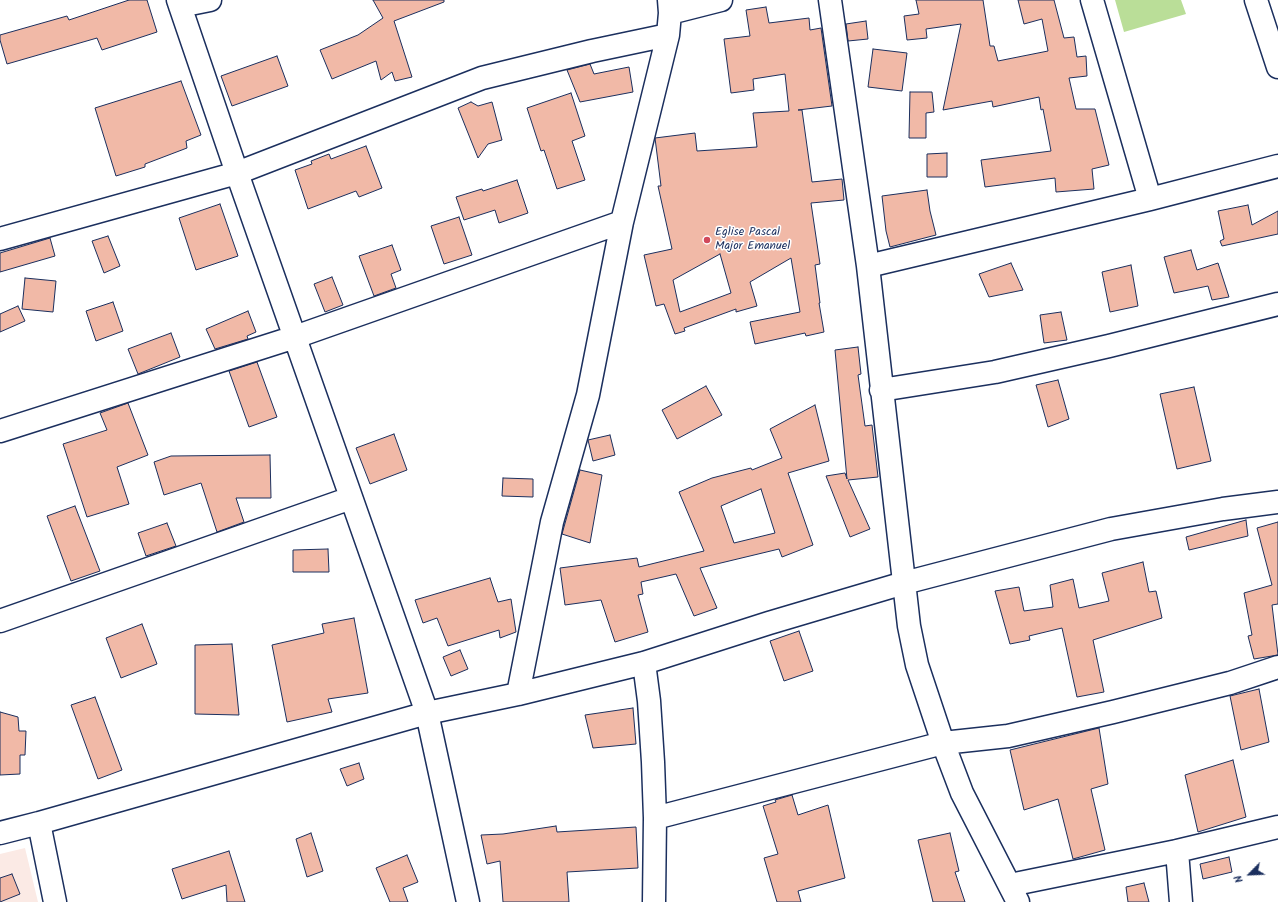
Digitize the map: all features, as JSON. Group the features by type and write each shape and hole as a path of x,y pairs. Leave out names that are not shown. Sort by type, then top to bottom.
{"street":[{"path":"210,0 179,3 237,173 427,713 468,902"},
{"path":"518,694 552,522 588,395 622,222 668,35 669,7 721,0"},
{"path":"830,0 868,266 909,626 917,665 943,743 962,793 1014,894 1177,851 1278,827"},
{"path":"1092,0 1150,198"},
{"path":"1256,0 1278,67"},
{"path":"0,239 237,173 482,78 592,51 668,35"},
{"path":"868,266 1278,166"},
{"path":"0,431 295,337 622,222"},
{"path":"881,390 995,372 1109,346 1278,304"},
{"path":"0,621 351,498"},
{"path":"0,833 427,713 518,694 644,663 769,623 904,583 1111,529 1223,509 1278,502"},
{"path":"644,663 650,709 656,818 654,902"},
{"path":"656,818 943,743 1008,736 1098,716 1230,683 1278,667"},
{"path":"39,823 55,902"},
{"path":"1177,851 1181,902"}],"shaded area":[{"path":"25,848 38,902 0,902 0,854"}],"green space":[{"path":"1115,0 1181,0 1186,14 1124,32"}],"building":[{"path":"129,0 147,0 157,32 102,50 97,38 7,64 0,35 67,16 69,20"},
{"path":"373,0 444,0 444,2 394,21 412,77 395,81 392,72 381,80 376,61 332,79 320,50 358,35 383,18"},
{"path":"916,0 983,0 990,46 994,46 998,61 1048,51 1042,19 1024,24 1018,0 1054,0 1064,38 1074,37 1077,57 1086,56 1087,76 1069,78 1076,109 1095,109 1109,165 1092,169 1094,189 1056,192 1055,178 985,187 981,160 1051,151 1043,109 1041,110 1039,97 993,107 992,101 943,110 961,24 926,29 927,38 907,40 904,16 919,14"},
{"path":"766,7 769,23 809,18 810,30 821,28 832,106 798,110 802,110 812,182 842,179 844,200 811,203 820,264 815,265 824,332 806,336 805,333 755,344 750,322 800,312 791,258 750,282 757,306 736,312 736,309 684,328 685,331 675,334 664,304 656,306 644,255 672,249 658,186 661,186 655,138 695,133 697,151 757,147 753,113 789,111 785,74 753,79 754,90 731,93 724,39 750,36 746,10","holes":["720,254 731,293 680,312 673,280"]},
{"path":"866,21 868,39 848,41 846,24"},
{"path":"873,49 907,53 902,91 868,87"},
{"path":"277,56 288,86 232,106 221,76"},
{"path":"590,64 594,74 629,67 633,92 580,102 567,70"},
{"path":"181,81 201,135 186,141 187,148 145,164 145,167 116,176 95,108"},
{"path":"910,92 932,92 934,112 926,113 926,138 909,138"},
{"path":"571,93 585,136 572,141 585,180 557,189 544,150 541,151 527,108"},
{"path":"471,102 478,106 492,102 502,140 488,144 478,158 458,108"},
{"path":"366,146 382,188 359,197 356,191 308,209 295,170 312,164 311,161 329,154 331,159"},
{"path":"947,153 947,177 927,177 927,154"},
{"path":"517,180 528,213 499,223 495,210 464,220 456,197 482,189 483,191"},
{"path":"927,190 936,235 890,247 886,231 882,196"},
{"path":"220,204 238,256 196,270 179,218"},
{"path":"1248,205 1252,225 1278,211 1278,234 1222,246 1220,241 1224,239 1218,211"},
{"path":"459,217 472,255 444,264 431,226"},
{"path":"108,236 120,266 104,273 92,241"},
{"path":"50,238 55,256 0,272 0,253"},
{"path":"392,245 401,270 391,274 396,288 374,296 359,256"},
{"path":"1191,250 1197,270 1218,263 1229,297 1212,300 1208,286 1174,293 1164,257"},
{"path":"1011,263 1023,290 989,297 979,274"},
{"path":"1131,265 1138,306 1110,312 1102,272"},
{"path":"332,277 343,305 325,312 314,284"},
{"path":"25,278 56,281 53,312 22,309"},
{"path":"113,302 123,331 96,341 86,311"},
{"path":"18,306 25,321 0,332 0,314"},
{"path":"248,311 256,332 247,336 248,339 215,349 206,329"},
{"path":"1061,312 1067,340 1044,343 1040,315"},
{"path":"171,333 180,357 138,374 128,349"},
{"path":"858,347 861,374 858,375 865,426 872,425 878,477 848,480 870,529 850,537 826,476 845,473 847,479 835,350"},
{"path":"257,362 277,417 249,427 229,371"},
{"path":"1058,380 1069,419 1048,427 1036,385"},
{"path":"706,386 722,415 677,439 662,410"},
{"path":"1194,387 1211,461 1177,469 1160,394"},
{"path":"128,403 148,455 117,467 129,504 87,517 63,444 107,430 100,413"},
{"path":"815,405 829,461 788,473 813,545 782,557 779,549 700,568 717,608 694,616 676,574 641,582 643,594 638,595 648,632 615,642 601,600 565,605 560,568 637,558 639,567 704,551 679,492 712,478 751,468 752,470 782,458 770,429","holes":["761,489 775,533 734,543 721,506"]},
{"path":"394,434 407,470 370,484 356,448"},
{"path":"610,435 615,455 593,461 588,440"},
{"path":"270,455 271,498 236,498 244,522 217,532 201,483 164,495 154,462 171,456"},
{"path":"580,470 602,475 590,543 562,534"},
{"path":"503,478 533,479 533,497 502,496"},
{"path":"75,506 100,571 71,581 47,516"},
{"path":"1246,520 1248,536 1189,550 1186,537"},
{"path":"1278,522 1278,604 1272,605 1278,655 1254,659 1248,636 1252,635 1244,593 1272,585 1257,528"},
{"path":"167,523 176,546 146,556 138,533"},
{"path":"328,549 329,572 293,572 293,550"},
{"path":"1143,562 1149,592 1156,591 1162,618 1093,640 1104,692 1077,697 1062,628 1029,636 1030,640 1010,644 995,591 1019,587 1024,611 1053,607 1050,585 1073,579 1079,608 1109,601 1102,573"},
{"path":"490,578 498,602 511,599 516,632 500,638 499,630 448,646 437,618 423,623 415,600"},
{"path":"354,618 368,693 328,699 332,712 287,722 272,645 324,633 322,624"},
{"path":"142,624 157,664 121,678 106,638"},
{"path":"799,631 813,671 784,681 770,641"},
{"path":"232,644 239,715 195,714 195,645"},
{"path":"460,650 468,669 451,676 443,657"},
{"path":"1259,689 1269,742 1241,750 1230,696"},
{"path":"95,697 122,770 98,779 71,705"},
{"path":"633,708 636,744 593,748 585,715"},
{"path":"0,712 18,717 19,731 26,731 25,755 20,755 20,774 0,775"},
{"path":"1099,728 1108,784 1091,789 1105,850 1073,859 1058,799 1024,810 1010,750"},
{"path":"1233,760 1246,817 1198,832 1185,775"},
{"path":"359,763 364,779 347,786 340,769"},
{"path":"792,795 798,815 828,805 845,878 798,891 801,902 777,902 764,858 778,854 763,806 776,802 775,800"},
{"path":"556,826 557,832 636,827 638,868 567,872 569,902 503,902 500,861 487,864 481,835 503,834"},
{"path":"311,833 323,871 307,877 296,839"},
{"path":"950,833 959,871 955,872 965,902 933,902 918,840"},
{"path":"229,851 245,902 227,902 226,885 182,899 172,869"},
{"path":"407,855 418,882 403,888 408,902 390,902 376,868"},
{"path":"1229,857 1232,872 1203,879 1200,864"},
{"path":"12,874 20,894 0,902 0,878"},
{"path":"1144,883 1149,902 1128,902 1126,887"}],"place":[{"name":"Eglise Pascal Major Emanuel","path":"707,240"}]}
